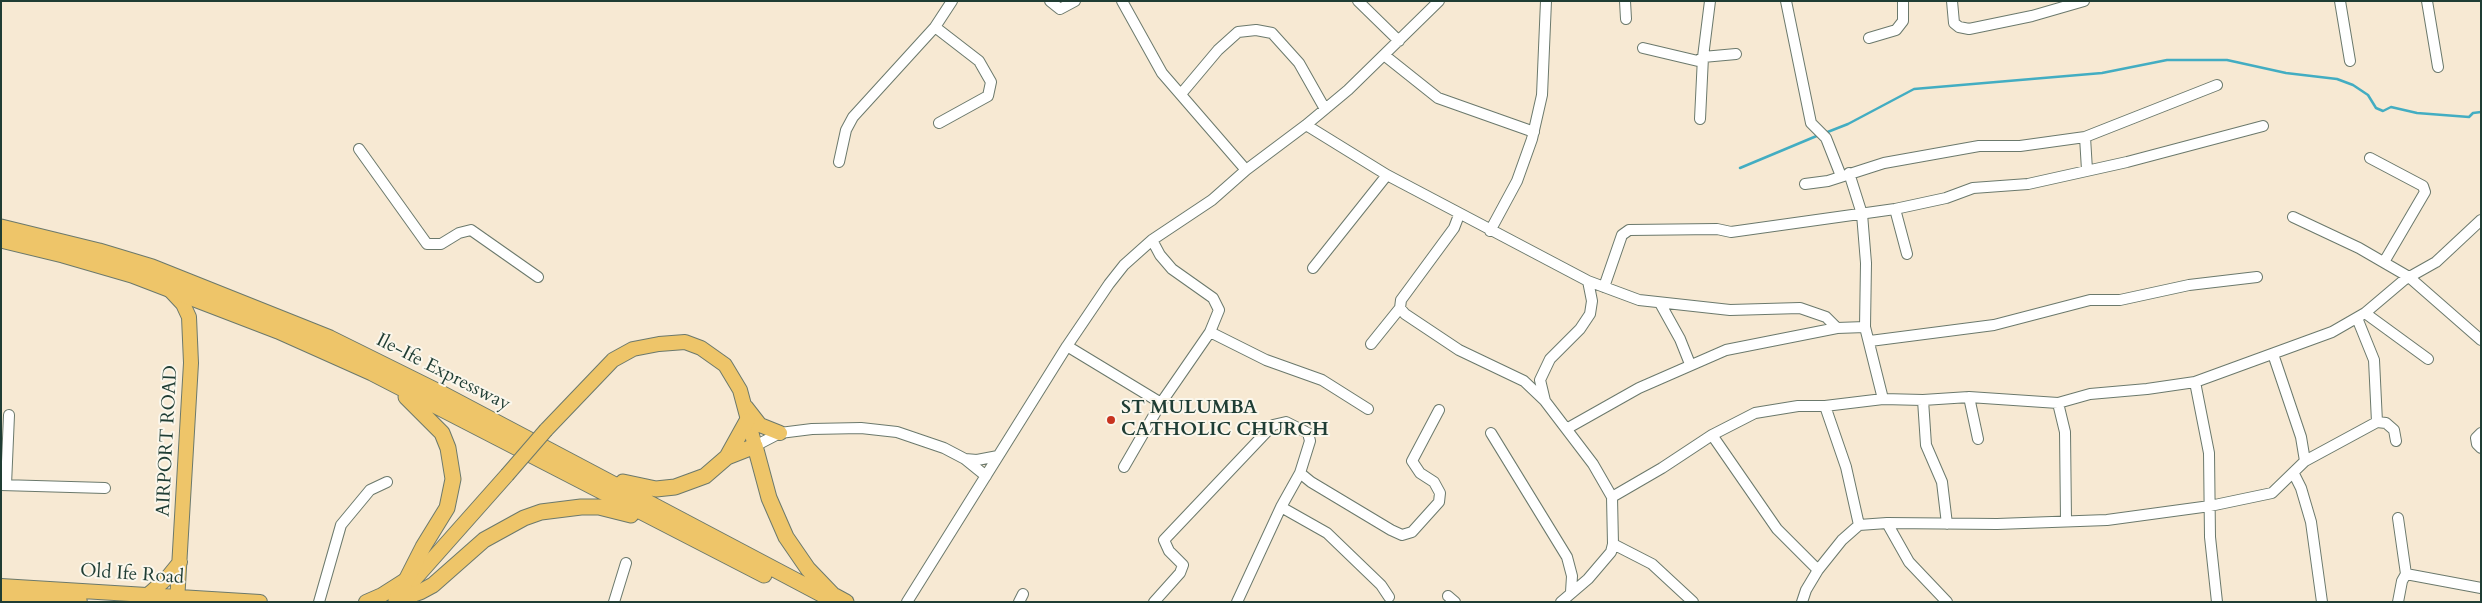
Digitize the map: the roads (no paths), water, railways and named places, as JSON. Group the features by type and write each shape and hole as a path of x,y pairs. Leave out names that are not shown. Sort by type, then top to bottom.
{"highway":[{"name":"Ile-Ife Expressway","path":"1,227 99,251 152,267 330,338 584,468 825,596 841,599"},
{"name":"Ile-Ife Expressway","path":"1,240 72,257 132,275 278,330 372,373 816,602"},
{"path":"372,373 404,395 442,433 451,463 453,479 447,508 404,581 395,601"},
{"path":"584,468 616,481 656,489 675,486 705,476 727,456 747,421"},
{"path":"727,456 754,446 769,498 786,537 808,569 841,599"},
{"path":"395,601 420,597 495,533 541,512 581,507 617,510 689,537"}],"main road":[{"name":"AIRPORT ROAD","path":"168,288 187,310 190,344 178,599"},
{"path":"395,601 546,430 612,360 633,349 685,342 701,348 719,360 732,375 740,390 754,446"},
{"path":"743,403 760,425 780,433"},
{"path":"149,594 167,578 180,562"},
{"path":"366,602 382,595 404,581"},
{"name":"Old Ife Road","path":"1,586 149,594 178,599 260,602"},
{"name":"Old Ife Road","path":"1,598 80,602"}],"street":[{"path":"839,162 846,130 853,117 935,27 952,1"},
{"path":"1050,1 1060,9 1075,1"},
{"path":"1122,1 1162,73 1246,170"},
{"path":"1358,1 1399,41"},
{"path":"907,602 1067,346 1108,284 1124,265 1152,240 1212,200 1246,170 1306,125 1384,55 1439,1"},
{"path":"1490,231 1517,181 1534,132 1542,95 1546,1"},
{"path":"1626,1 1626,19"},
{"path":"1700,119 1703,57 1710,1"},
{"path":"1786,1 1811,123 1826,138 1862,214 1866,264 1865,327 1883,399"},
{"path":"1869,38 1896,30 1903,21 1903,1"},
{"path":"1952,1 1954,23 1959,27 1969,29 2032,16 2084,1"},
{"path":"2340,1 2350,61"},
{"path":"2427,1 2438,67"},
{"path":"935,27 979,61 991,82 988,96 940,123"},
{"path":"1181,94 1218,50 1238,32 1256,30 1272,33 1299,63 1325,109"},
{"path":"1643,48 1698,61 1703,57 1736,54"},
{"path":"1384,55 1438,98 1534,132"},
{"path":"1805,184 1845,175 1884,163 1979,146 2020,146 2084,137 2217,85"},
{"path":"1306,125 1387,175 1459,215 1588,281 1638,300 1660,303 1730,310 1800,308 1826,317 1837,328"},
{"path":"1604,287 1622,235 1629,230 1718,229 1731,232 1895,209 1946,198 1972,188 2028,184 2127,162 2263,126"},
{"path":"2084,137 2087,170"},
{"path":"359,149 427,244 441,244 459,233 471,230 538,277"},
{"path":"2370,158 2423,186 2425,192 2384,262"},
{"path":"1313,268 1387,175"},
{"path":"1895,209 1907,254"},
{"path":"1371,344 1400,308 1401,300 1454,228 1459,215"},
{"path":"2293,217 2384,262 2409,277 2481,340"},
{"path":"1612,497 1662,468 1712,435 1755,413 1798,406 1826,406 1883,399 1923,400 1969,397 2058,403 2090,394 2147,390 2195,382 2332,332 2361,316 2409,277 2436,262 2481,220"},
{"path":"1124,467 1161,403 1210,332 1219,310 1213,298 1172,268 1160,255 1152,240"},
{"path":"1870,341 1994,325 2090,300 2120,300 2189,285 2257,277"},
{"path":"1545,401 1540,380 1550,359 1580,329 1590,314 1592,301 1588,281"},
{"path":"1660,303 1680,339 1690,364"},
{"path":"1400,308 1405,314 1459,350 1524,381 1545,401 1568,428 1593,464 1612,497 1613,544 1611,552 1588,579 1561,602"},
{"path":"2361,316 2428,359"},
{"path":"2361,316 2374,360 2377,422"},
{"path":"1568,428 1638,388 1726,350 1837,328 1865,327"},
{"path":"1210,332 1266,360 1322,380 1368,409"},
{"path":"1067,346 1161,403"},
{"path":"2273,354 2301,437 2305,461"},
{"path":"1524,381 1540,380"},
{"path":"2195,382 2209,453 2210,537 2217,602"},
{"path":"1969,397 1978,439"},
{"path":"1923,400 1926,445 1942,482 1947,524"},
{"path":"2058,403 2065,432 2066,520"},
{"path":"1826,406 1846,467 1859,525"},
{"path":"1300,474 1391,530 1402,535 1412,532 1439,502 1440,492 1434,482 1420,473 1412,461 1439,410"},
{"path":"9,415 4,485 105,488"},
{"path":"1154,602 1180,573 1182,565 1169,551 1164,540 1273,425 1286,422 1308,433 1310,441 1300,474 1281,507 1238,602"},
{"path":"1802,602 1806,590 1818,570 1842,540 1859,525 1887,522 1947,524 2107,520 2210,506 2272,493 2294,474 2305,461 2377,422 2386,423 2394,430 2396,441"},
{"path":"754,446 780,433 861,428 897,432 944,448 965,459 986,476"},
{"path":"1491,433 1566,558 1572,576 1571,592"},
{"path":"2481,433 2476,438 2477,444 2481,448"},
{"path":"1712,435 1777,529 1818,570"},
{"path":"965,459 998,456"},
{"path":"2294,474 2301,488 2311,522 2322,602"},
{"path":"319,602 341,525 370,490 388,482"},
{"path":"1281,507 1328,533 1380,585 1389,597"},
{"path":"2398,518 2406,574 2402,581 2398,602"},
{"path":"1887,522 1909,562 1947,602"},
{"path":"1613,544 1652,564 1693,602"},
{"path":"614,602 626,563"},
{"path":"2406,574 2481,588"}],"waterway":[{"path":"1825,133 1848,124 1914,89 2102,73 2167,60 2227,60 2286,73 2337,79 2353,85 2368,95 2376,108 2383,111 2391,107 2417,113 2469,117 2473,113 2481,112"},
{"path":"1740,168 1819,135"}],"place":[{"name":"ST MULUMBA CATHOLIC CHURCH","path":"1111,420"}]}
